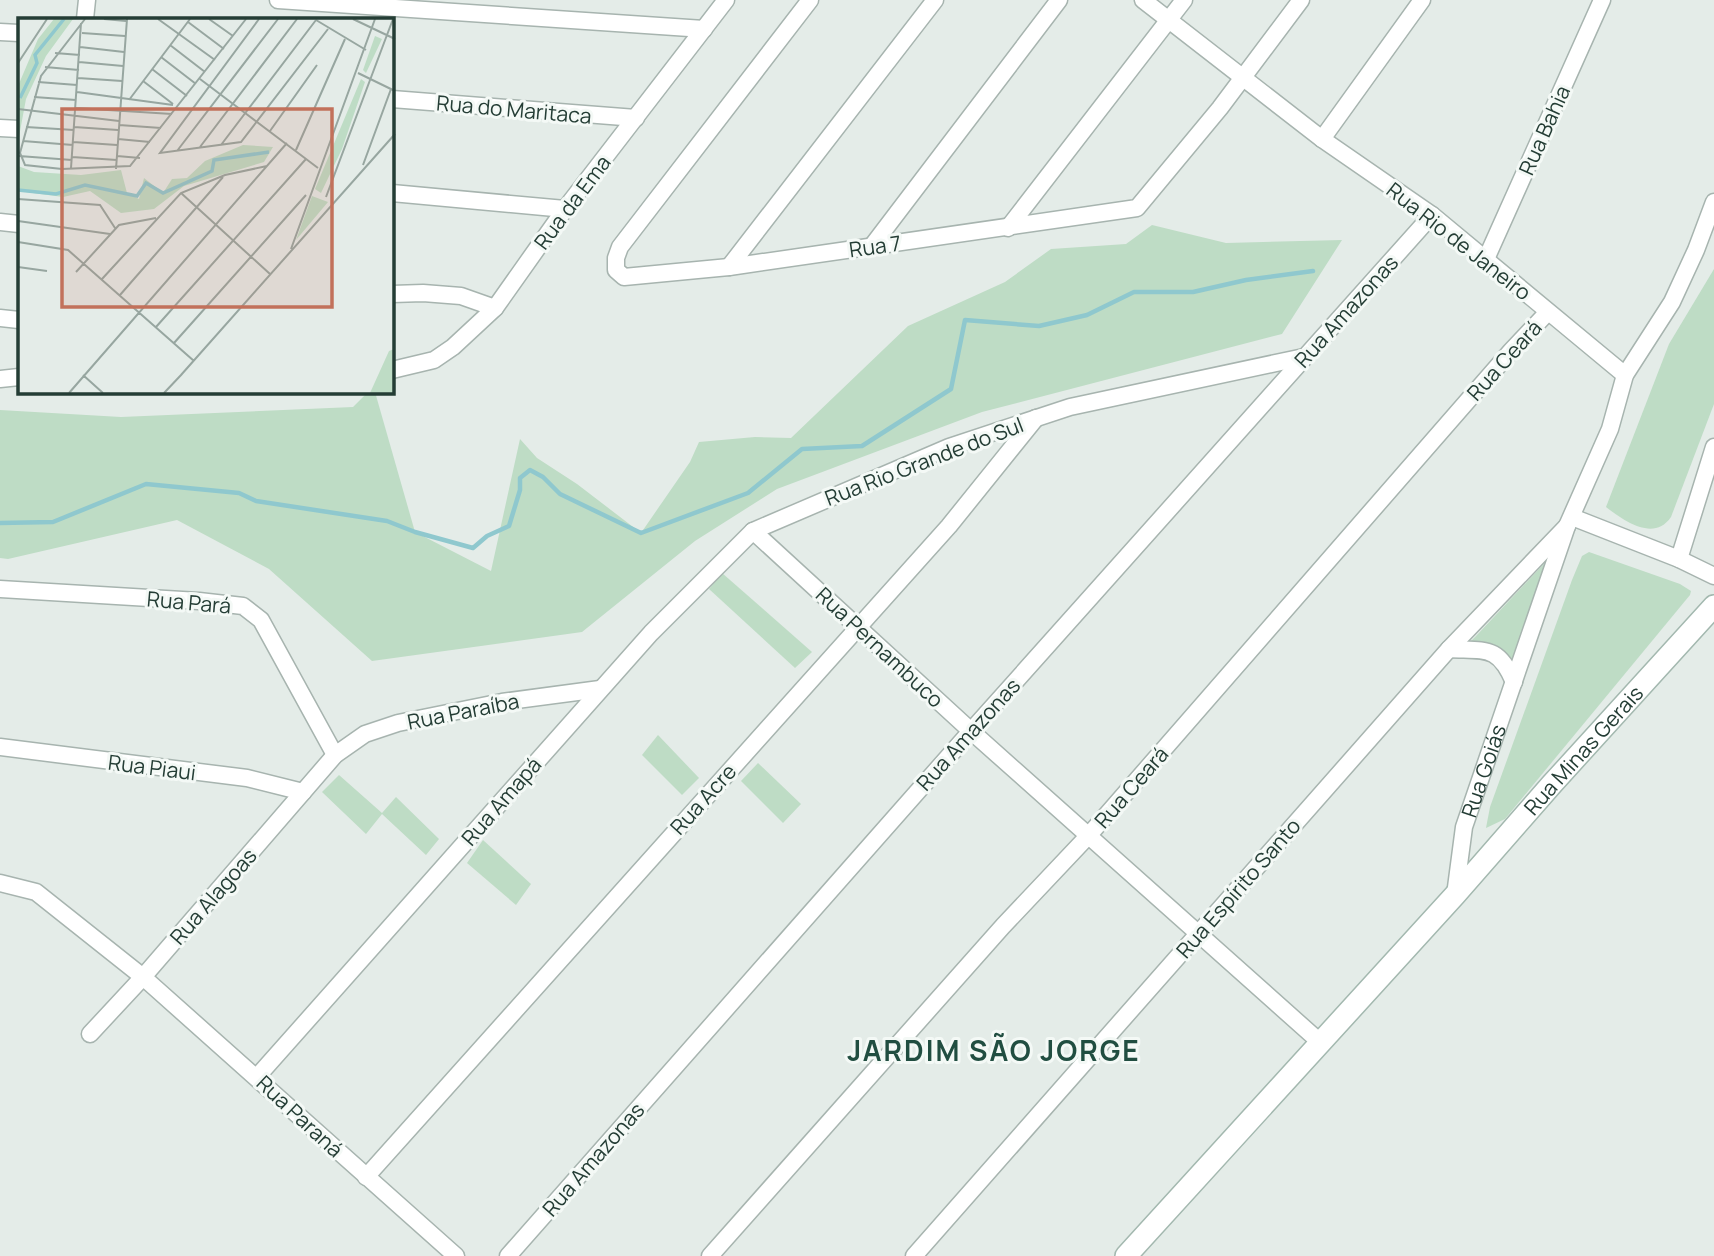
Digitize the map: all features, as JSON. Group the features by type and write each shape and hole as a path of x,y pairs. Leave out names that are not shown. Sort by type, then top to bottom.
{"street":[{"path":"85,18 87,0"},
{"path":"278,0 704,29"},
{"name":"Rua da Ema","path":"394,370 434,360 453,347 495,309 565,209 726,0"},
{"name":"Rua 7","path":"810,0 620,247 616,270 624,277 729,267 1137,208 1220,108 1241,78"},
{"path":"729,267 935,0"},
{"path":"872,246 1059,0"},
{"name":"Rua Rio de Janeiro","path":"1143,0 1322,139 1432,215 1625,375"},
{"path":"1008,228 1184,0"},
{"path":"1241,78 1301,0"},
{"path":"1322,139 1422,0"},
{"name":"Rua Bahia","path":"1486,259 1602,0"},
{"path":"0,32 18,33"},
{"name":"Rua do Maritaca","path":"394,99 636,118"},
{"path":"0,128 18,129"},
{"path":"394,193 565,209"},
{"name":"Rua Goiás","path":"1455,895 1464,827 1570,521 1610,429 1625,375 1642,352 1671,302 1696,250 1714,202"},
{"name":"Rua Amazonas","path":"508,1256 971,731 1432,215"},
{"path":"0,222 18,224"},
{"path":"394,294 461,296 495,309"},
{"name":"Rua Ceará","path":"710,1256 1003,926 1089,835 1547,313"},
{"path":"0,318 18,320"},
{"name":"Rua Rio Grande do Sul","path":"753,531 949,447 1036,418 1083,404 1304,357"},
{"path":"0,379 18,377"},
{"name":"Rua Acre","path":"366,1177 949,526 1036,418"},
{"path":"1679,559 1714,447"},
{"path":"1570,521 1679,559 1714,576"},
{"name":"Rua Espírito Santo","path":"914,1256 1449,649 1570,521"},
{"name":"Rua Pernambuco","path":"753,531 971,731 1321,1043"},
{"name":"Rua Amapá","path":"257,1077 651,633 753,531"},
{"name":"Rua Pará","path":"0,589 243,606 261,620 335,755"},
{"name":"Rua Minas Gerais","path":"1455,895 1714,606"},
{"path":"1449,649 1488,651 1505,662 1514,682"},
{"name":"Rua Paraíba","path":"335,755 365,734 398,723 502,702 600,690"},
{"name":"Rua Piaui","path":"0,747 247,778 303,792"},
{"name":"Rua Alagoas","path":"90,1034 143,977 335,755"},
{"name":"Rua Paraná","path":"0,883 36,892 143,977 456,1256"},
{"path":"1126,1256 1455,895"}],"green space":[{"path":"1152,225 1226,243 1342,240 1282,334 982,412 777,489 695,541 582,632 372,661 269,569 177,520 8,559 0,558 0,410 121,417 353,407 366,394 376,394 415,532 491,571 520,439 537,458 577,484 641,533 690,462 699,442 755,437 791,438 908,326 1005,282 1051,249 1126,244"},
{"path":"1714,269 1714,404 1671,517 1656,528 1639,527 1606,507 1669,344"},
{"path":"1589,552 1680,584 1691,591 1690,595 1505,819 1486,828 1490,807 1572,580 1582,556"},
{"path":"1553,554 1517,667 1465,647 1477,635"},
{"path":"722,573 812,652 795,668 709,589"},
{"path":"658,735 699,778 682,795 642,755"},
{"path":"758,763 801,804 783,823 741,781"},
{"path":"339,775 382,813 396,797 439,839 426,855 382,814 366,834 322,792"},
{"path":"483,840 531,884 516,905 467,863"}],"waterway":[{"path":"0,523 53,522 146,484 239,493 256,501 387,521 415,532 473,548 487,536 509,526 520,490 520,478 530,470 543,477 560,494 641,533 748,493 802,449 862,446 951,389 965,320 1039,326 1087,315 1134,292 1193,292 1246,280 1313,271"}],"district":[{"name":"JARDIM SÃO JORGE","path":"994,1050"}]}
